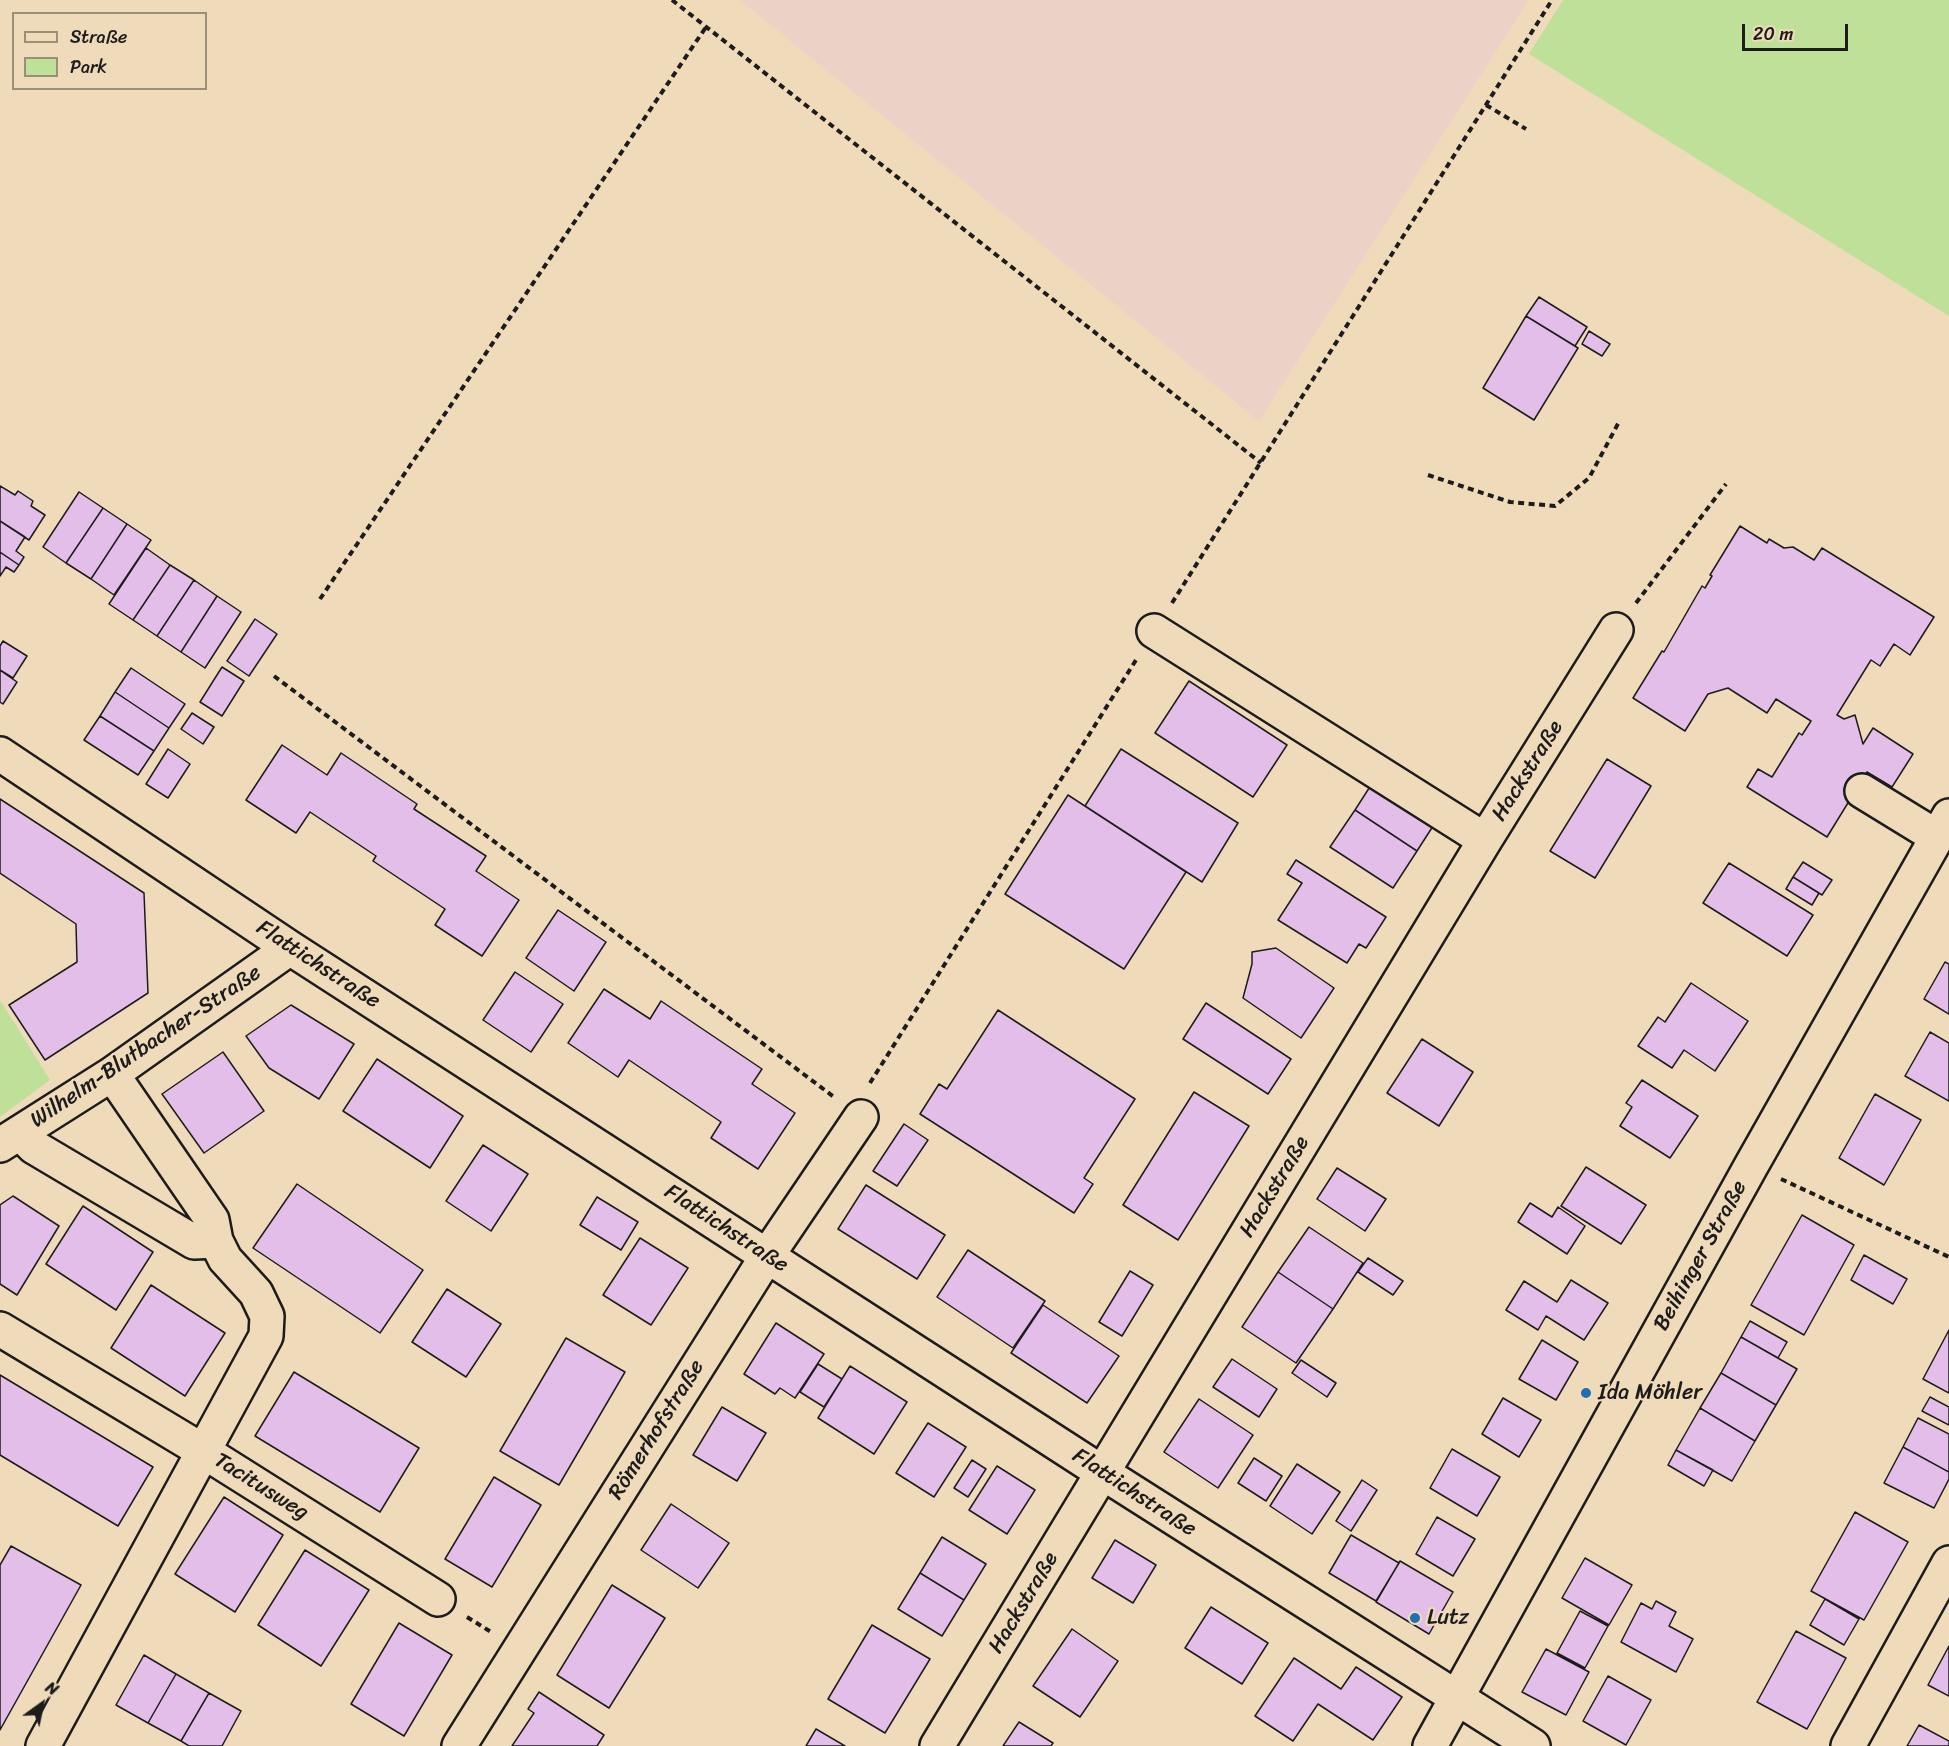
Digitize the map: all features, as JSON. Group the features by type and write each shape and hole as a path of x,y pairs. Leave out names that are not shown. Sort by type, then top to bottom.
{"street":[{"name":"Hackstraße","path":"937,1746 1485,840 1616,630"},
{"path":"1154,631 1485,840"},
{"name":"Flattichstraße","path":"0,754 291,948 1103,1473 1533,1746"},
{"path":"1862,791 1943,827"},
{"name":"Beihinger Straße","path":"1430,1746 1751,1166 1943,827"},
{"name":"Wilhelm-Blutbacher-Straße","path":"10,1139 112,1074 291,948"},
{"path":"43,1746 266,1336 267,1316 256,1293 225,1259 216,1242 212,1220 112,1074"},
{"name":"Römerhofstraße","path":"459,1746 767,1256 861,1117"},
{"path":"10,1139 34,1147 194,1242 216,1242"},
{"name":"Tacitusweg","path":"0,1329 203,1451 438,1599"},
{"path":"1848,1746 1949,1563"}],"path":[{"path":"672,0 1260,463"},
{"path":"861,1117 861,1097 1552,0"},
{"path":"320,599 706,27"},
{"path":"1486,105 1526,129"},
{"path":"1428,475 1510,502 1555,506 1589,478 1620,420"},
{"path":"1616,630 1726,484"},
{"path":"274,676 861,1117"},
{"path":"1751,1166 1949,1257"},
{"path":"438,1599 519,1649"}],"shaded area":[{"path":"740,0 1529,0 1259,421"}],"green space":[{"path":"1563,0 1949,0 1949,316 1529,54"},
{"path":"0,1000 50,1080 0,1117"}],"building":[{"path":"1539,297 1587,327 1575,346 1526,316"},
{"path":"1526,316 1578,348 1534,420 1483,388"},
{"path":"1589,331 1610,344 1602,356 1582,344"},
{"path":"0,486 15,495 18,491 33,501 31,506 45,515 29,540 0,521"},
{"path":"79,492 103,508 66,563 43,547"},
{"path":"103,508 127,524 91,579 66,563"},
{"path":"0,521 25,537 16,551 24,557 19,565 0,552"},
{"path":"127,524 151,540 114,595 91,579"},
{"path":"1740,526 1767,543 1769,539 1784,548 1793,547 1814,560 1822,548 1934,617 1910,655 1894,644 1880,666 1871,660 1837,715 1844,719 1855,715 1863,744 1873,728 1913,754 1892,787 1867,772 1827,837 1747,787 1758,769 1772,777 1799,733 1802,735 1811,721 1776,699 1767,713 1728,688 1708,694 1685,731 1633,698 1662,651 1664,652 1702,586 1705,588 1712,576 1710,575"},
{"path":"146,548 170,565 133,620 109,604"},
{"path":"0,552 19,565 14,572 6,567 0,576"},
{"path":"170,565 194,580 157,636 133,620"},
{"path":"194,580 217,596 181,652 157,636"},
{"path":"217,596 241,612 205,668 181,652"},
{"path":"255,619 277,634 249,676 227,661"},
{"path":"3,641 27,656 13,678 0,670 0,646"},
{"path":"222,667 244,681 222,716 200,702"},
{"path":"131,668 185,704 169,728 115,692"},
{"path":"0,670 17,682 3,704 0,702"},
{"path":"1189,681 1287,745 1253,797 1155,733"},
{"path":"115,692 169,728 154,751 100,716"},
{"path":"192,713 214,727 203,744 181,729"},
{"path":"100,716 154,751 138,775 84,740"},
{"path":"282,745 327,775 341,753 417,804 414,809 486,856 476,871 519,900 482,956 435,925 445,909 373,861 376,856 310,812 296,833 246,800"},
{"path":"168,749 190,764 168,798 146,784"},
{"path":"1121,749 1238,823 1202,882 1085,806"},
{"path":"1607,759 1651,786 1595,878 1550,851"},
{"path":"1373,782 1435,823 1417,851 1355,810"},
{"path":"1068,795 1186,872 1124,969 1005,894"},
{"path":"0,799 144,893 148,993 45,1060 9,1005 77,962 76,924 0,873"},
{"path":"1355,810 1417,851 1393,888 1330,847"},
{"path":"1296,860 1386,917 1366,948 1359,944 1347,963 1278,920 1302,883 1287,874"},
{"path":"1803,862 1832,880 1822,895 1793,877"},
{"path":"1729,863 1813,915 1787,956 1703,903"},
{"path":"1793,877 1819,893 1812,905 1786,889"},
{"path":"558,910 606,942 574,991 526,958"},
{"path":"1276,948 1334,988 1301,1038 1243,998 1252,964 1252,952"},
{"path":"1945,962 1949,964 1949,1014 1924,999"},
{"path":"515,972 563,1004 531,1052 483,1020"},
{"path":"1691,983 1748,1021 1715,1071 1684,1050 1672,1068 1638,1046 1658,1017 1665,1022"},
{"path":"604,989 650,1019 661,1001 762,1069 752,1084 795,1113 758,1169 711,1138 721,1122 629,1060 618,1077 568,1043"},
{"path":"1206,1003 1291,1059 1268,1094 1183,1039"},
{"path":"291,1005 354,1044 319,1099 269,1068 246,1036"},
{"path":"998,1010 1135,1099 1084,1178 1093,1184 1074,1213 920,1114 939,1084 947,1089"},
{"path":"1930,1032 1949,1043 1949,1101 1905,1076"},
{"path":"1422,1039 1473,1072 1439,1126 1387,1093"},
{"path":"223,1052 264,1111 204,1153 162,1094"},
{"path":"377,1059 463,1116 430,1168 343,1111"},
{"path":"1642,1080 1698,1116 1670,1158 1620,1126 1632,1107 1626,1103"},
{"path":"1194,1092 1249,1126 1178,1240 1123,1205"},
{"path":"1875,1094 1921,1120 1884,1185 1839,1158"},
{"path":"904,1124 928,1140 897,1186 873,1171"},
{"path":"483,1145 528,1174 491,1231 446,1201"},
{"path":"1586,1167 1646,1205 1621,1244 1561,1206"},
{"path":"1337,1168 1386,1199 1365,1231 1317,1199"},
{"path":"297,1184 423,1270 380,1333 253,1248"},
{"path":"866,1185 945,1235 917,1279 838,1229"},
{"path":"13,1196 59,1226 17,1295 0,1284 0,1205"},
{"path":"597,1197 638,1222 621,1250 580,1225"},
{"path":"1530,1203 1552,1217 1558,1207 1585,1226 1567,1254 1518,1222"},
{"path":"83,1206 153,1252 116,1310 46,1264"},
{"path":"1802,1215 1854,1245 1804,1335 1751,1305"},
{"path":"1309,1227 1363,1263 1333,1309 1278,1272"},
{"path":"640,1238 688,1268 651,1325 603,1295"},
{"path":"968,1250 1045,1301 1013,1348 937,1297"},
{"path":"1864,1255 1907,1279 1893,1304 1851,1280"},
{"path":"1368,1258 1403,1281 1393,1295 1358,1272"},
{"path":"1130,1271 1153,1285 1122,1336 1099,1322"},
{"path":"1278,1272 1333,1309 1296,1363 1242,1327"},
{"path":"1571,1280 1608,1303 1584,1340 1546,1316 1538,1330 1506,1310 1524,1281 1557,1302"},
{"path":"151,1285 225,1333 185,1396 111,1348"},
{"path":"447,1289 501,1324 466,1377 412,1342"},
{"path":"1043,1305 1119,1356 1087,1403 1011,1353"},
{"path":"1750,1321 1787,1342 1778,1358 1741,1337"},
{"path":"776,1323 824,1354 795,1398 780,1388 775,1394 744,1374"},
{"path":"1949,1330 1949,1393 1923,1379"},
{"path":"1741,1337 1797,1369 1776,1405 1721,1373"},
{"path":"566,1338 625,1372 559,1485 500,1451"},
{"path":"1542,1340 1578,1362 1556,1400 1519,1379"},
{"path":"1232,1359 1277,1389 1259,1417 1213,1387"},
{"path":"1301,1360 1336,1383 1327,1397 1292,1373"},
{"path":"818,1364 842,1379 824,1407 800,1392"},
{"path":"850,1366 907,1402 874,1454 818,1418"},
{"path":"294,1372 419,1448 380,1512 255,1436"},
{"path":"1721,1373 1776,1405 1755,1441 1700,1408"},
{"path":"0,1375 153,1467 118,1526 0,1455"},
{"path":"1930,1397 1949,1407 1949,1425 1922,1411"},
{"path":"1503,1398 1541,1420 1519,1457 1482,1434"},
{"path":"1199,1399 1253,1435 1218,1488 1164,1452"},
{"path":"722,1407 766,1433 737,1481 693,1455"},
{"path":"1700,1408 1755,1441 1732,1481 1676,1450"},
{"path":"1918,1418 1949,1434 1949,1472 1903,1447"},
{"path":"928,1423 966,1447 934,1497 896,1473"},
{"path":"1903,1447 1949,1472 1949,1479 1934,1508 1884,1483"},
{"path":"1452,1449 1500,1477 1477,1516 1430,1488"},
{"path":"1676,1450 1713,1470 1704,1486 1668,1465"},
{"path":"1254,1458 1282,1476 1266,1501 1238,1483"},
{"path":"972,1460 986,1469 968,1497 954,1488"},
{"path":"1297,1464 1340,1492 1312,1534 1270,1506"},
{"path":"997,1466 1035,1490 1007,1534 969,1510"},
{"path":"494,1477 541,1505 492,1587 445,1559"},
{"path":"1362,1480 1377,1490 1351,1531 1336,1521"},
{"path":"224,1497 283,1535 235,1612 175,1574"},
{"path":"671,1504 729,1543 698,1588 641,1550"},
{"path":"1855,1512 1908,1542 1864,1620 1811,1591"},
{"path":"1437,1517 1475,1539 1453,1576 1416,1554"},
{"path":"1351,1535 1399,1563 1376,1601 1329,1573"},
{"path":"942,1537 986,1564 964,1600 920,1573"},
{"path":"1115,1540 1156,1565 1133,1603 1092,1578"},
{"path":"11,1546 81,1585 0,1730 0,1565"},
{"path":"305,1550 369,1590 321,1666 258,1625"},
{"path":"1585,1558 1632,1585 1609,1625 1562,1598"},
{"path":"1400,1561 1453,1592 1429,1634 1376,1602"},
{"path":"920,1573 964,1600 942,1636 898,1609"},
{"path":"612,1585 665,1618 609,1708 557,1675"},
{"path":"1825,1599 1859,1619 1844,1645 1810,1625"},
{"path":"1656,1601 1676,1612 1669,1626 1693,1639 1676,1672 1621,1642 1641,1603 1652,1609"},
{"path":"1211,1607 1268,1643 1242,1684 1185,1648"},
{"path":"1580,1611 1608,1626 1585,1668 1557,1653"},
{"path":"399,1623 452,1655 404,1736 351,1704"},
{"path":"872,1625 930,1659 885,1733 828,1699"},
{"path":"1072,1629 1118,1661 1080,1717 1033,1686"},
{"path":"1796,1631 1846,1658 1807,1729 1757,1702"},
{"path":"1949,1646 1949,1696 1928,1685"},
{"path":"1546,1649 1589,1672 1566,1715 1522,1692"},
{"path":"144,1655 176,1674 148,1723 116,1705"},
{"path":"1294,1658 1341,1689 1356,1667 1402,1697 1373,1740 1318,1704 1293,1741 1255,1716"},
{"path":"176,1674 209,1693 181,1741 148,1723"},
{"path":"1608,1676 1651,1700 1626,1745 1583,1721"},
{"path":"539,1692 604,1735 597,1746 512,1746 534,1713 528,1709"},
{"path":"209,1693 241,1711 222,1746 189,1746 181,1741"},
{"path":"1019,1722 1053,1743 1051,1746 1003,1746"},
{"path":"1919,1725 1949,1741 1949,1746 1907,1746"},
{"path":"816,1729 845,1746 806,1746"}],"place":[{"name":"Ida Möhler","path":"1586,1393"},
{"name":"Lutz","path":"1415,1618"}]}
